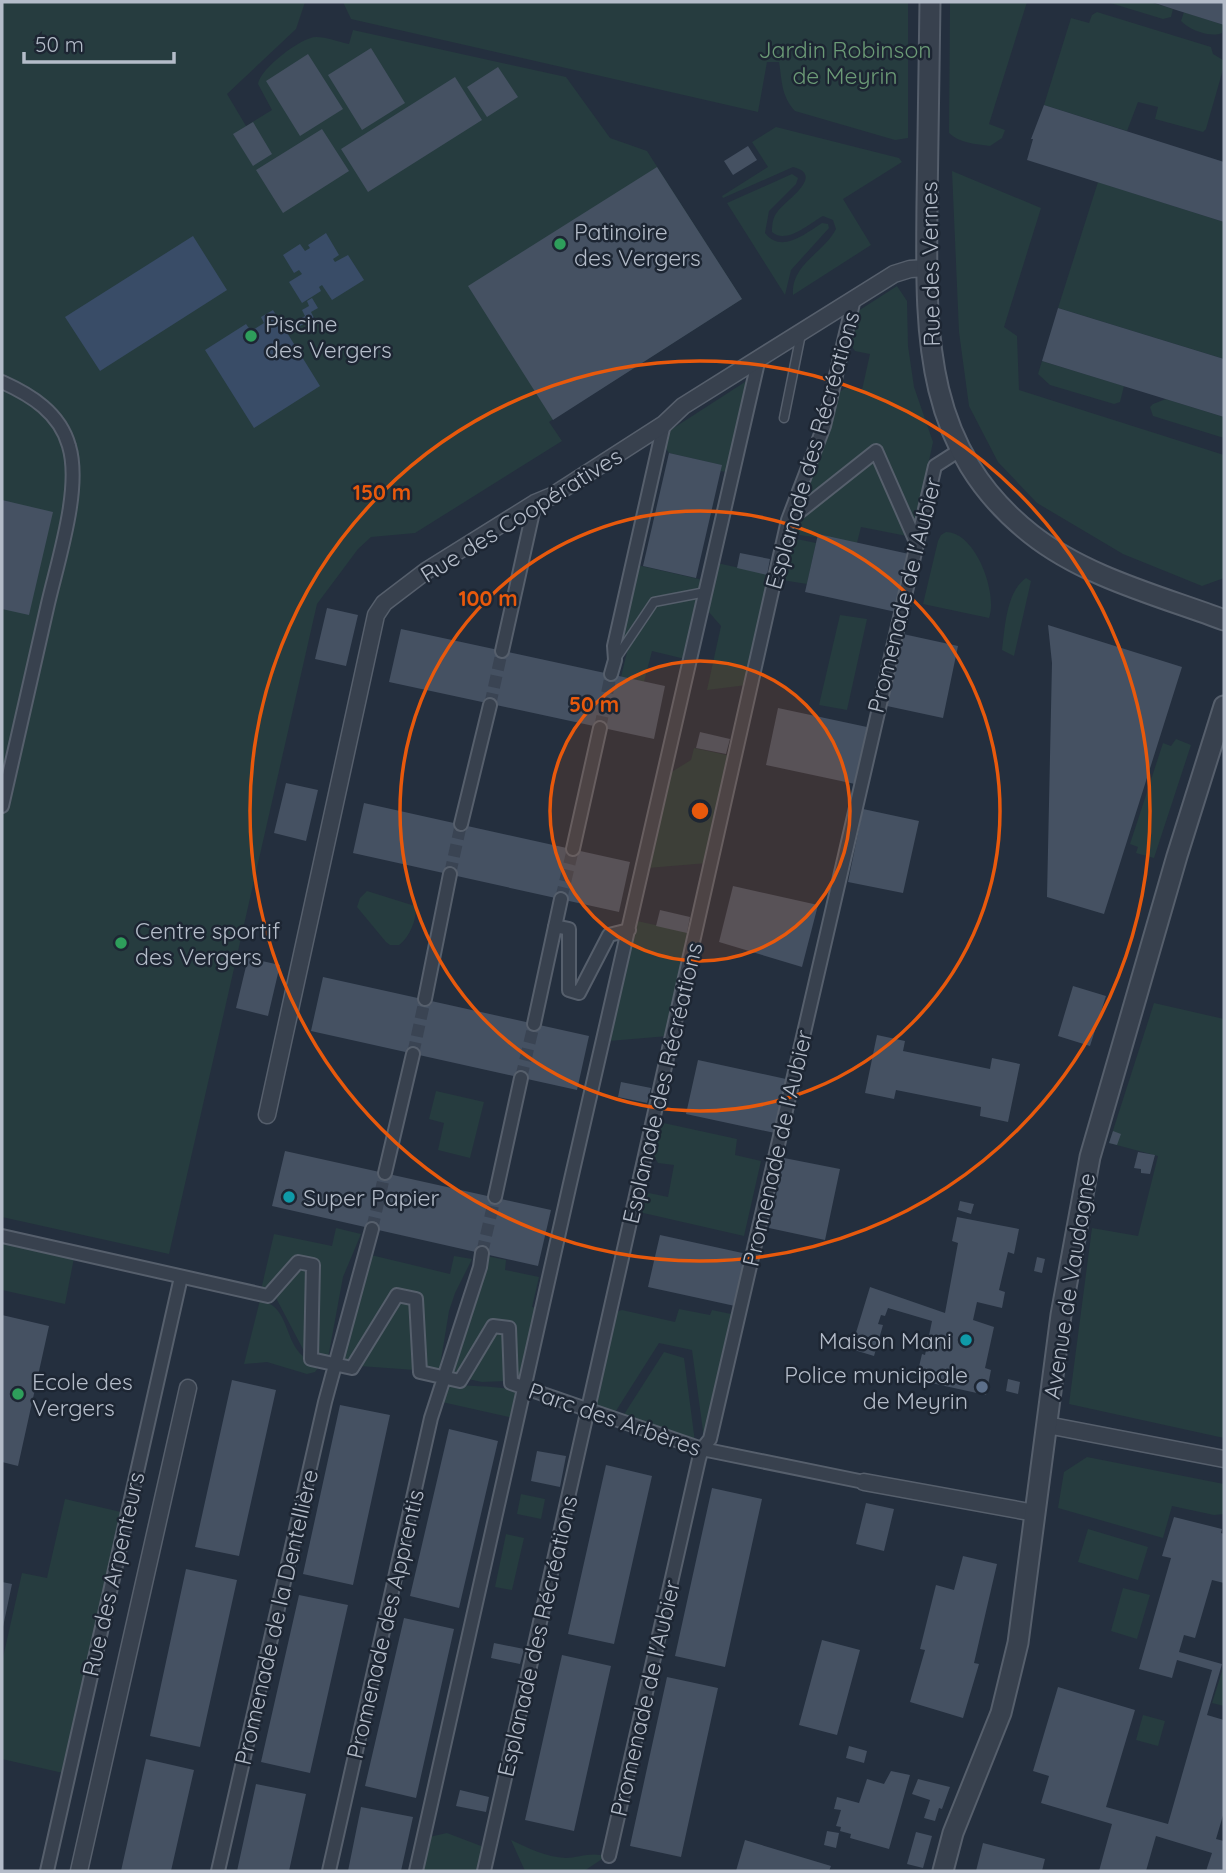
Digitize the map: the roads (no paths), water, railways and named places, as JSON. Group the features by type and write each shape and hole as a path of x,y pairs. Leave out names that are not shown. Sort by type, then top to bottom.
{"street":[{"name":"Rue des Vernes","path":"930,2 928,317 933,370 945,415 960,450 1003,508 1049,547 1118,580 1224,622"},
{"name":"Rue des Coopératives","path":"267,1115 376,615 384,603 426,571 535,503 552,496 664,424 683,406 894,274 910,269 928,268"},
{"name":"Esplanade des Récréations","path":"484,1871 788,520 824,426 854,299"},
{"path":"416,1871 759,358"},
{"path":"2,382 35,399 53,416 65,433 74,470 74,486 2,806"},
{"path":"611,674 615,660 614,646 664,424"},
{"name":"Promenade de l'Aubier","path":"609,1856 702,1449 710,1438 935,466 960,450"},
{"path":"788,520 876,451 916,544"},
{"path":"502,651 535,503"},
{"path":"1224,622 1224,635"},
{"path":"461,824 490,705"},
{"name":"Avenue de Vaudagne","path":"943,1871 953,1833 988,1748 1011,1678 1023,1614 1061,1315 1090,1157 1177,856 1224,706"},
{"path":"573,849 600,728"},
{"path":"425,999 450,874"},
{"path":"534,1024 561,899"},
{"path":"555,926 569,929 569,990 579,993 609,935 629,930"},
{"path":"385,1173 413,1054"},
{"path":"495,1197 522,1079"},
{"name":"Promenade de la Dentellière","path":"218,1871 325,1402 372,1229"},
{"path":"2,1236 268,1296 298,1262 313,1265 311,1359 352,1368 397,1295 416,1299 420,1372 445,1378"},
{"name":"Promenade des Apprentis","path":"329,1871 428,1431 482,1253"},
{"name":"Rue des Arpenteurs","path":"47,1871 181,1277"},
{"name":"Parc des Arbères","path":"445,1378 460,1381 493,1326 509,1328 511,1383 524,1388 702,1449 1035,1513"},
{"name":"Rue des Arpenteurs","path":"79,1871 188,1388"},
{"path":"1047,1425 1224,1459"}],"lane":[{"path":"784,418 801,334"},
{"path":"615,660 654,602 706,592"}],"water":[{"path":"326,233 339,255 333,259 335,262 348,255 364,280 332,300 322,285 319,287 321,291 302,303 289,282 302,274 299,270 294,273 283,255 300,244 305,251 310,248 308,245"},
{"path":"193,236 227,290 100,371 65,317"},
{"path":"312,298 318,308 311,312 314,318 293,330 290,325 305,316 302,310 309,306 307,301"},
{"name":"Piscine des Vergers","path":"273,310 320,386 254,428 205,350 246,324 251,331 264,323 261,317"}],"tunnel":[{"path":"490,705 502,651"},
{"path":"600,728 611,674"},
{"path":"450,874 461,824"},
{"path":"561,899 573,849"},
{"path":"413,1054 425,999"},
{"path":"521,1078 534,1024"},
{"path":"372,1229 385,1173"},
{"path":"482,1253 495,1197"}],"place":[{"name":"Patinoire des Vergers","path":"560,244"},
{"name":"Piscine des Vergers","path":"251,336"},
{"name":"Centre sportif des Vergers","path":"121,943"},
{"name":"Super Papier","path":"289,1197"},
{"name":"Maison Mani","path":"966,1340"},
{"name":"Police municipale de Meyrin","path":"982,1387"},
{"name":"Ecole des Vergers","path":"18,1394"}],"park label":[{"name":"Jardin Robinson de Meyrin","path":"845,62"}]}
